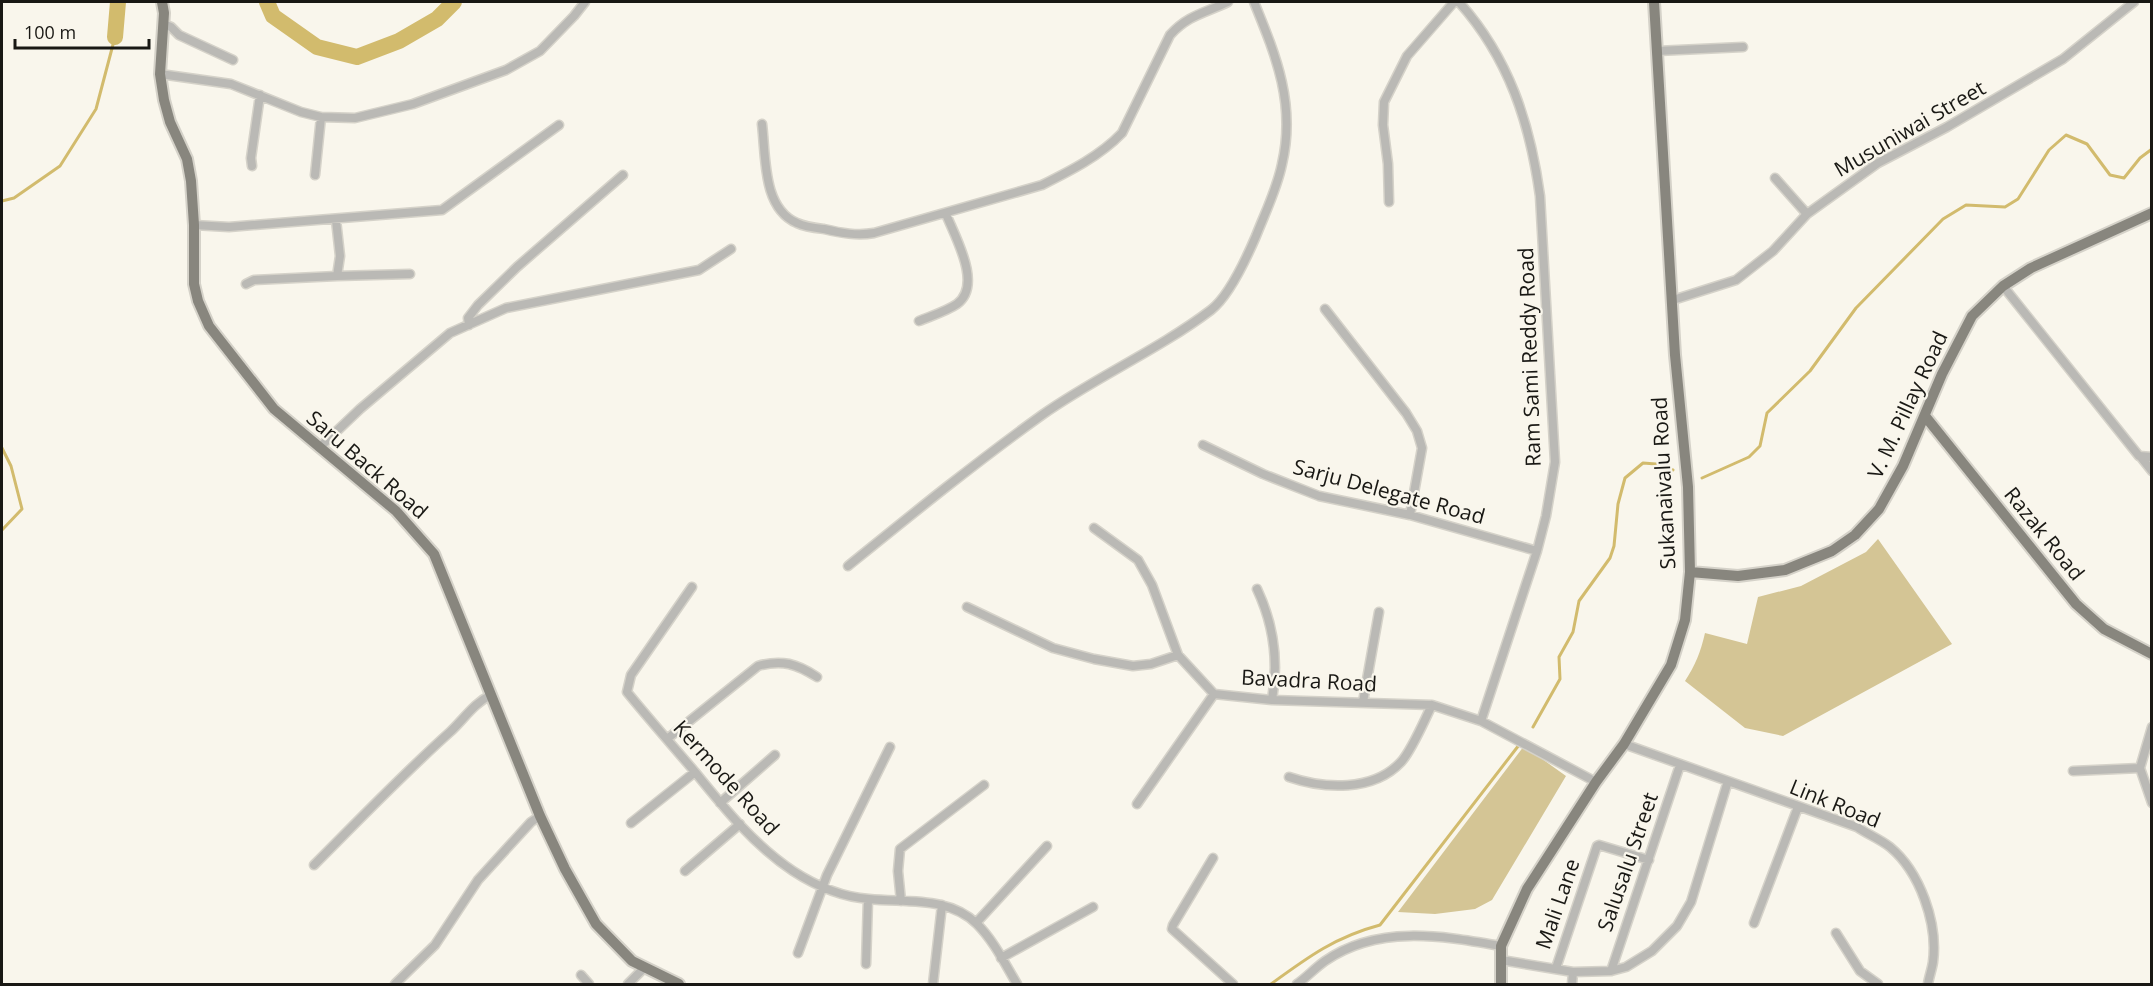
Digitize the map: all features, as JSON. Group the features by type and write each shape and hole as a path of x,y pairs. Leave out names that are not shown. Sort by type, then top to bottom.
{"main road":[{"name":"Saru Back Road","path":"162,2 160,74 170,122 187,159 194,225 194,284 198,302 209,326 274,409 396,511 434,554 540,816 565,869 596,924 643,970 679,984"},
{"name":"Sukanaivalu Road","path":"1501,984 1501,946 1527,888 1596,782 1624,744 1671,665 1685,620 1690,572 1688,487 1675,355 1654,2"},
{"name":"V. M. Pillay Road","path":"1690,572 1738,576 1785,570 1832,551 1855,536 1879,510 1903,466 1942,374 1972,316 2003,286 2031,268 2151,213"},
{"name":"Razak Road","path":"1925,416 2076,604 2104,629 2151,654"}],"street":[{"path":"160,74 231,84 301,112 321,117 355,118 383,112 459,88 506,70 540,51 585,2"},
{"path":"762,124 774,201 787,218 799,224 861,235 946,214 1042,185 1111,145 1122,133 1170,35 1192,16 1228,2"},
{"path":"848,566 928,501 1043,414 1165,341 1214,308 1230,286 1246,259 1274,191 1286,142 1287,103 1283,80 1254,2"},
{"path":"1389,202 1388,164 1383,125 1384,102 1407,56 1454,2"},
{"name":"Ram Sami Reddy Road","path":"1459,2 1471,15 1499,57 1528,130 1539,186 1555,462 1546,516 1537,551 1481,721"},
{"name":"Musuniwai Street","path":"1673,300 1736,280 1773,251 1807,214 1878,163 1947,127 2064,59 2133,2"},
{"path":"163,24 171,27 179,35 233,60"},
{"path":"1657,51 1743,47"},
{"path":"252,166 251,158 260,95"},
{"path":"315,175 321,117"},
{"path":"194,225 229,226 336,220 442,210 558,125"},
{"path":"469,324 468,318 478,305 517,267 623,175"},
{"path":"1775,178 1807,214"},
{"path":"919,321 957,304 966,295 969,287 967,268 946,214"},
{"path":"336,220 340,256 337,276"},
{"path":"319,448 347,420 450,333 506,308 699,270 731,249"},
{"path":"246,284 254,280 410,274"},
{"path":"2003,286 2151,471"},
{"path":"1324,309 1406,413 1417,431 1422,448 1410,515"},
{"name":"Sarju Delegate Road","path":"1203,445 1272,478 1319,496 1410,515 1537,551"},
{"path":"2139,456 2151,457"},
{"name":"Bavadra Road","path":"1094,528 1138,560 1152,585 1178,655 1214,694 1272,699 1432,705 1481,721 1596,782"},
{"name":"Kermode Road","path":"692,587 631,675 627,692 720,803 773,857 823,888 868,899 942,905 964,914 989,936 1017,984"},
{"path":"1257,589 1265,606 1276,647 1276,676 1272,699"},
{"path":"967,607 1053,648 1094,659 1132,666 1151,664 1178,655"},
{"path":"1363,702 1379,612"},
{"path":"666,739 758,666 770,662 801,666 817,677"},
{"path":"1137,804 1214,694"},
{"path":"314,865 476,704 491,695"},
{"path":"1288,777 1302,782 1333,786 1357,784 1383,777 1402,760 1432,705"},
{"path":"2151,727 2140,768 2151,803"},
{"name":"Link Road","path":"1624,744 1857,827 1890,847 1910,870 1922,892 1933,933 1933,960 1928,984"},
{"path":"798,953 827,875 890,747"},
{"path":"720,803 775,755"},
{"name":"Salusalu Street","path":"1611,971 1680,765"},
{"path":"2073,771 2140,768"},
{"path":"631,823 695,772"},
{"path":"1501,960 1573,972 1611,971 1626,967 1652,951 1677,926 1691,902 1728,782"},
{"path":"902,901 898,871 900,849 984,785"},
{"path":"1754,922 1798,807"},
{"path":"395,984 435,945 478,880 531,822 540,816"},
{"path":"685,871 740,824"},
{"name":"Mali Lane","path":"1556,968 1595,850 1599,845 1649,860"},
{"path":"976,923 1047,846"},
{"path":"1213,858 1172,929 1233,984"},
{"path":"866,964 868,899"},
{"path":"933,984 942,905"},
{"path":"1001,958 1093,907"},
{"path":"1836,933 1860,970 1878,984"},
{"path":"1301,983 1326,960 1374,939 1405,935 1449,937 1501,946"},
{"path":"628,984 643,970"},
{"path":"642,984 643,970"},
{"path":"1572,984 1573,972"},
{"path":"581,975 589,984"}],"shaded area":[{"path":"1878,539 1952,644 1783,736 1745,728 1685,681 1702,646 1705,633 1747,644 1758,597 1801,586 1866,552"},
{"path":"1524,746 1566,776 1492,900 1475,909 1435,914 1398,912"}],"waterway":[{"path":"115,37 118,2"},
{"path":"267,2 273,16 317,47 357,57 399,41 437,19 454,2"},
{"path":"2,201 14,198 60,166 96,109 115,37"},
{"path":"1702,478 1749,457 1760,446 1767,413 1810,371 1856,308 1943,219 1966,205 2005,207 2018,199 2049,150 2066,135 2087,144 2110,175 2124,178 2140,158 2152,149"},
{"path":"2,448 11,466 22,509 2,530"},
{"path":"1533,727 1560,679 1559,657 1573,632 1579,601 1610,558 1614,546 1618,504 1625,478 1643,463 1656,464 1673,470"},
{"path":"1271,984 1335,942 1380,925 1519,745"}]}
